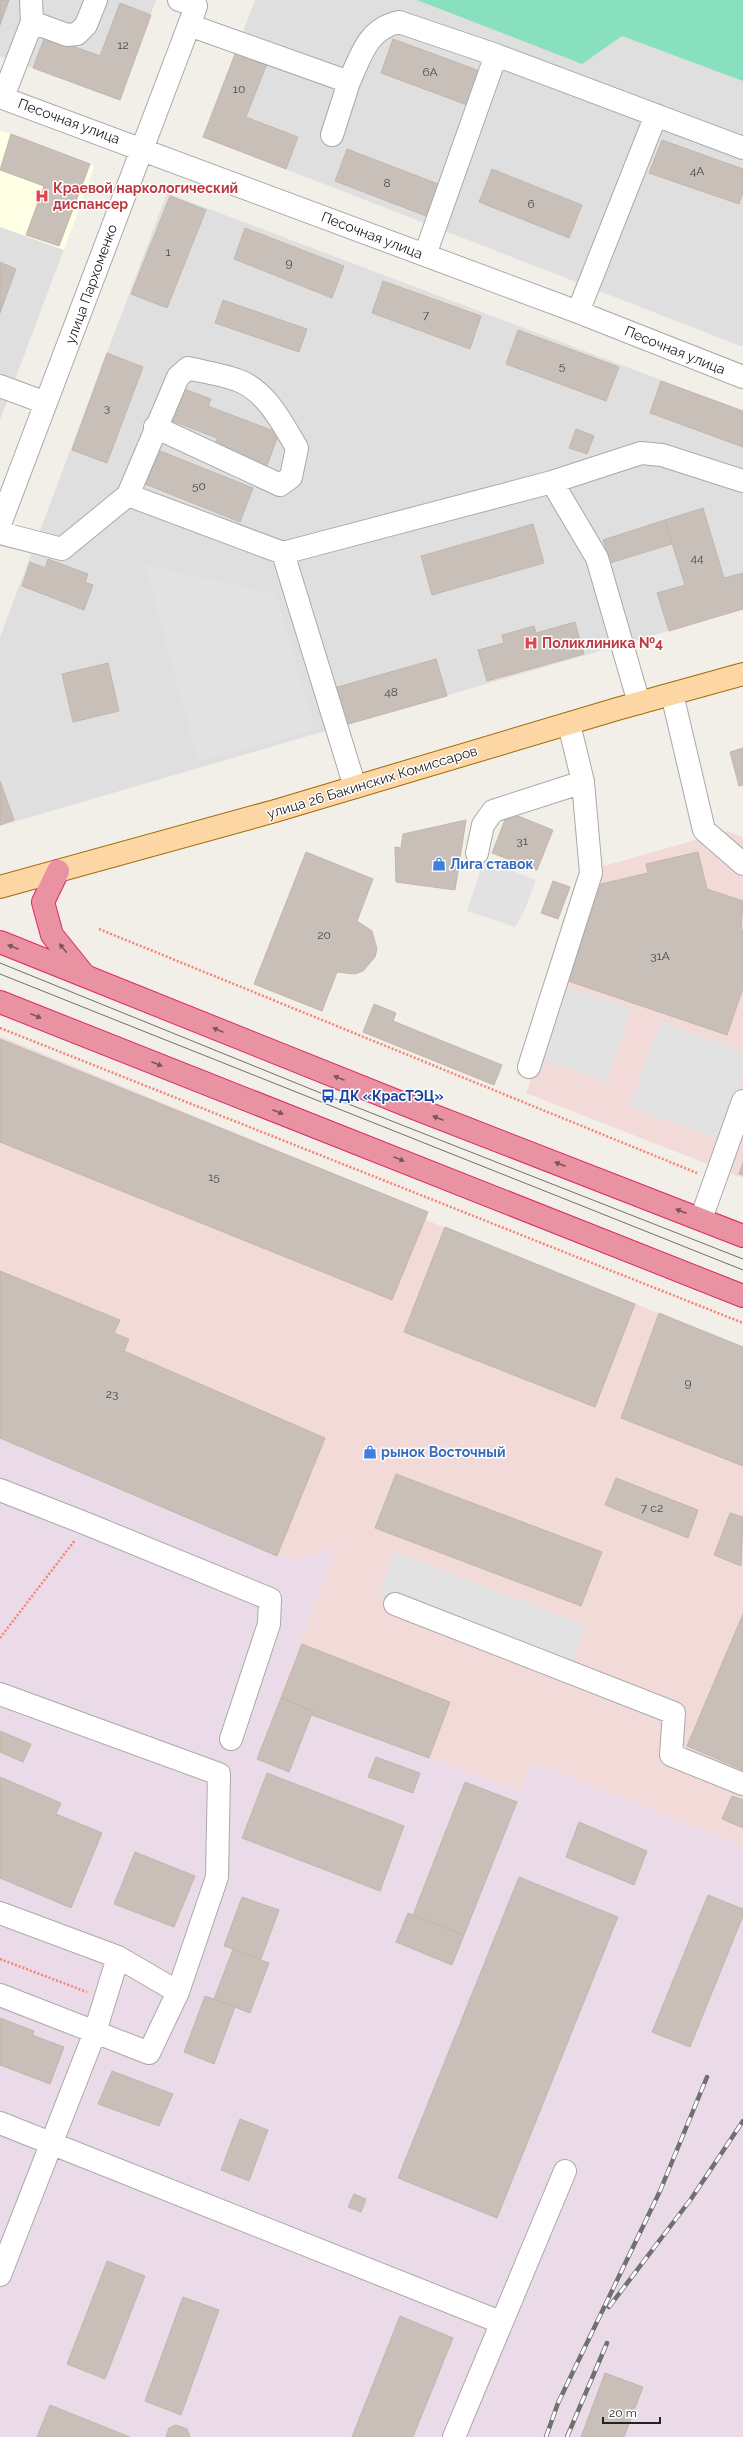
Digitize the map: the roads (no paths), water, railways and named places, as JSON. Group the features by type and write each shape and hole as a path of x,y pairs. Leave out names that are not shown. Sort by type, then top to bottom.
{"highway":[{"path":"58,871 43,902 48,922 52,935 87,979"},
{"path":"0,942 87,979 743,1236"},
{"path":"0,1002 743,1296"}],"main road":[{"name":"улица 26 Бакинских Комиссаров","path":"0,887 354,788 639,703 743,674"}],"street":[{"path":"1,97 32,22 31,0"},
{"path":"32,22 67,35 77,34 86,25 96,0"},
{"path":"190,8 349,82"},
{"name":"улица Пархоменко","path":"0,524 142,148 190,8"},
{"path":"332,135 349,82 369,39 386,25 398,22 496,55 743,148"},
{"path":"425,255 496,55"},
{"name":"Песочная улица","path":"1,97 142,148 578,312 743,377"},
{"path":"578,312 656,115"},
{"path":"0,533 62,549 128,495 155,427 178,377 188,368 238,380 259,392 281,421 297,448 291,477 280,485 155,427"},
{"path":"0,386 46,403"},
{"path":"128,495 283,553 552,482 641,453 662,455 743,481"},
{"path":"552,482 597,558 639,703"},
{"path":"283,553 354,788"},
{"path":"672,694 704,830 743,864"},
{"path":"529,1067 591,873 582,782 569,724"},
{"path":"477,853 483,825 493,811 582,782"},
{"path":"701,1219 716,1181 743,1101"},
{"path":"0,1490 270,1599 269,1624 231,1739"},
{"path":"395,1604 674,1713 671,1755 743,1784"},
{"path":"0,1694 219,1774 217,1877 178,1992 149,2053 0,1995"},
{"path":"0,1913 118,1957 178,1992"},
{"path":"0,2275 95,2032 118,1957"},
{"path":"0,2123 51,2145 500,2322"},
{"path":"454,2437 500,2322 565,2171"}],"tram line":[{"path":"0,963 328,1096 743,1259"},
{"path":"0,974 743,1270"}],"railway":[{"path":"546,2437 558,2403 660,2191 707,2077"},
{"path":"609,2307 691,2199 743,2121"},
{"path":"567,2437 607,2343"}],"place":[{"name":"Краевой наркологический диспансер","path":"42,196"},
{"name":"Поликлиника №4","path":"531,643"},
{"name":"Лига ставок","path":"439,864"},
{"name":"ДК «КрасТЭЦ»","path":"328,1096"},
{"name":"рынок Восточный","path":"370,1452"}]}
